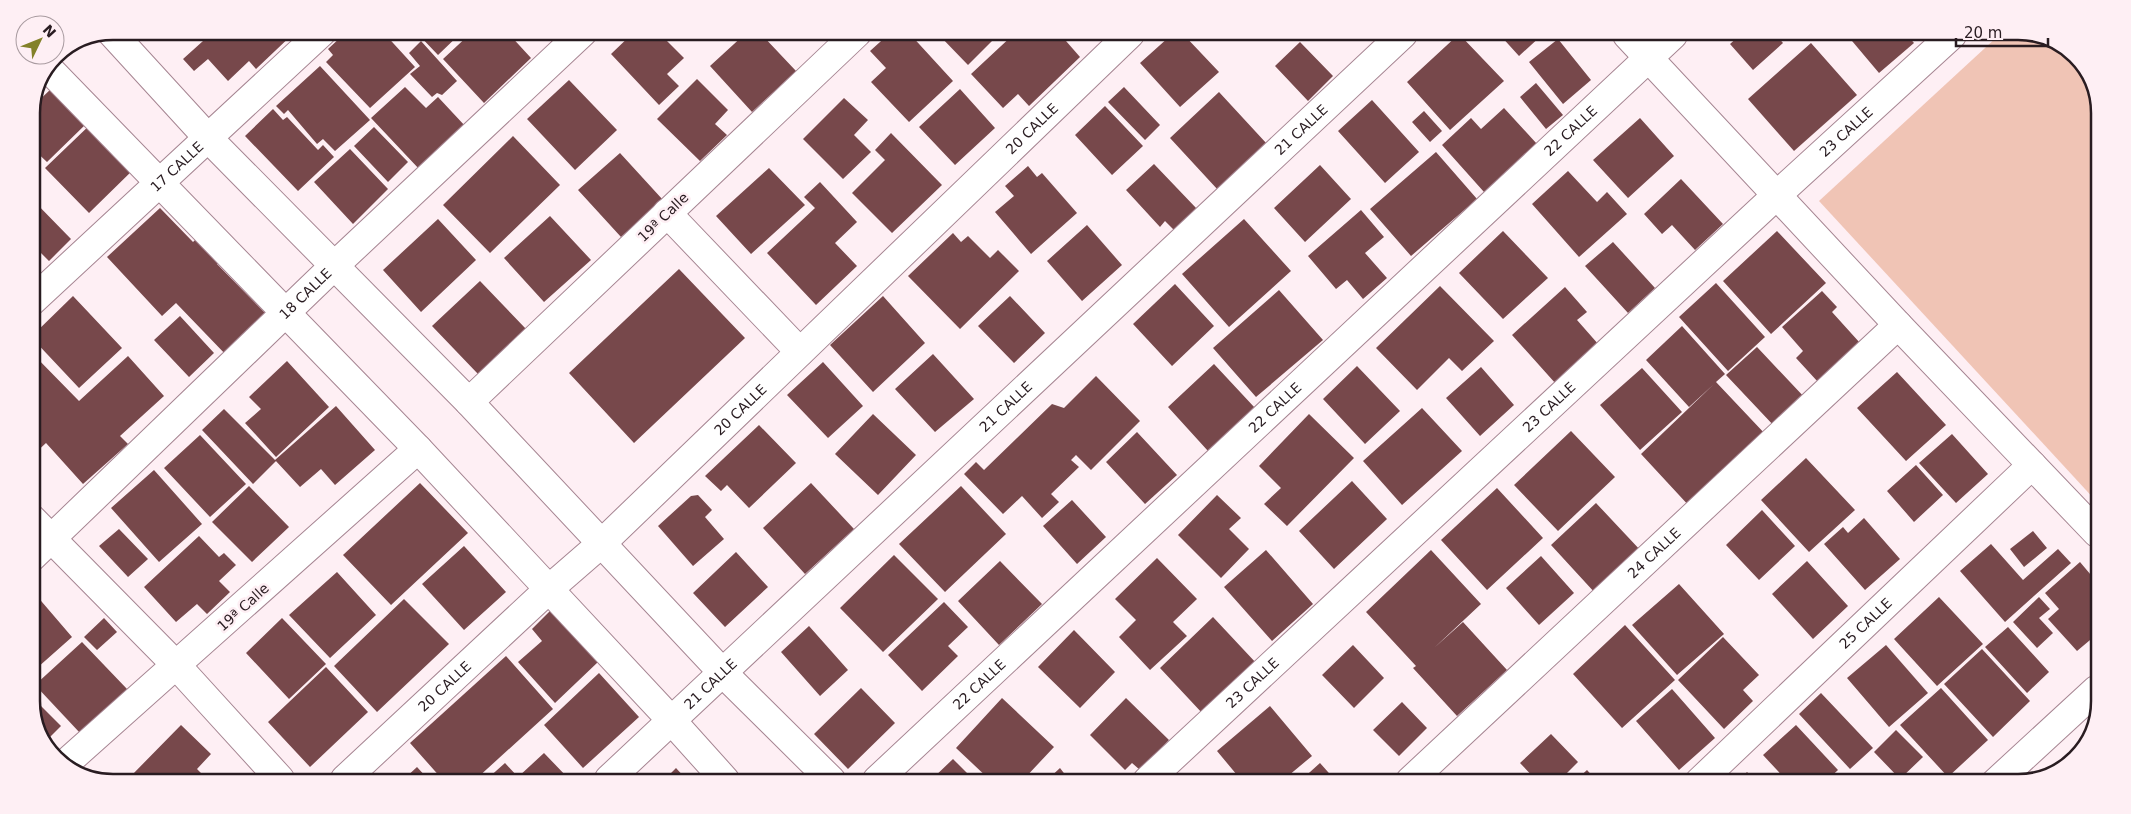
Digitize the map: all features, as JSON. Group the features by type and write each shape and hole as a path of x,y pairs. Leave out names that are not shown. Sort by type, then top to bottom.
{"street":[{"path":"118,40 208,138 469,402 722,673 825,774"},
{"name":"17 CALLE","path":"40,294 313,40"},
{"name":"18 CALLE","path":"40,551 334,266 574,40"},
{"name":"19ª Calle","path":"469,402 850,40"},
{"name":"20 CALLE","path":"350,774 549,589 602,544 1124,40"},
{"name":"21 CALLE","path":"615,774 1397,40"},
{"path":"1632,40 1778,194 1898,325 2091,527"},
{"name":"22 CALLE","path":"883,774 1668,40"},
{"name":"23 CALLE","path":"1155,774 1778,194 1948,40"},
{"path":"52,72 160,181 418,449 720,774"},
{"path":"667,213 800,352"},
{"name":"24 CALLE","path":"1417,774 1898,325"},
{"name":"19ª Calle","path":"70,760 418,449"},
{"name":"25 CALLE","path":"1707,774 2032,465"},
{"path":"40,527 177,666 275,774"},
{"path":"2005,774 2091,695"}],"shaded area":[{"path":"1994,40 2032,41 2050,48 2070,61 2085,85 2091,109 2091,496 1819,201"}],"building":[{"path":"287,40 256,69 249,61 228,81 208,59 194,71 183,59 203,41"},
{"path":"338,40 390,40 415,67 370,108 326,62 333,55 328,49"},
{"path":"424,40 454,40 438,55"},
{"path":"463,40 514,40 531,58 484,103 443,59"},
{"path":"550,40 562,40 555,46"},
{"path":"626,40 666,40 684,58 667,74 679,86 659,105 611,54"},
{"path":"738,40 767,40 796,71 752,112 710,66"},
{"path":"882,40 915,40 953,81 909,122 871,82 886,68 870,51"},
{"path":"944,40 993,40 968,65"},
{"path":"1007,40 1065,40 1080,57 1029,106 1018,94 1003,108 971,74"},
{"path":"1166,40 1189,40 1219,72 1180,107 1140,63"},
{"path":"1452,40 1465,40 1504,81 1450,130 1407,82"},
{"path":"1504,40 1537,40 1519,56"},
{"path":"1559,40 1591,80 1563,104 1529,62"},
{"path":"1734,40 1780,40 1783,43 1753,70 1730,44"},
{"path":"1851,40 1911,40 1914,43 1879,73"},
{"path":"421,41 457,81 442,95 437,93 432,97 410,74 420,66 409,53"},
{"path":"1300,42 1333,76 1308,101 1275,66"},
{"path":"1811,43 1857,95 1794,151 1748,99"},
{"path":"320,66 370,120 335,151 323,139 317,144 288,110 284,114 276,106"},
{"path":"697,79 728,110 715,124 727,135 700,161 657,119"},
{"path":"569,80 617,130 575,170 527,119"},
{"path":"1536,83 1563,115 1546,129 1520,97"},
{"path":"405,87 426,108 438,97 466,127 420,170 371,118"},
{"path":"1124,87 1160,125 1145,140 1108,102"},
{"path":"52,88 86,124 47,162 40,155 41,98"},
{"path":"960,89 995,128 955,165 919,127"},
{"path":"1219,92 1267,144 1218,190 1170,138"},
{"path":"844,98 868,120 854,135 871,152 843,179 803,139"},
{"path":"1372,100 1419,152 1385,183 1338,131"},
{"path":"1105,106 1143,146 1112,175 1075,135"},
{"path":"1504,108 1537,144 1484,192 1442,145 1471,118 1481,129"},
{"path":"273,109 283,120 287,117 318,150 323,145 334,157 298,191 245,136"},
{"path":"1424,111 1442,131 1430,142 1412,122"},
{"path":"1640,118 1674,156 1628,198 1593,160"},
{"path":"94,121 137,166 89,213 45,168"},
{"path":"374,127 408,162 388,182 354,146"},
{"path":"891,133 942,185 892,233 852,193 885,160 875,150"},
{"path":"513,136 560,185 490,253 443,205"},
{"path":"350,149 388,189 353,224 314,182"},
{"path":"1436,152 1477,199 1411,256 1370,209"},
{"path":"620,153 663,200 621,237 578,190"},
{"path":"1154,164 1197,209 1174,230 1165,221 1160,227 1126,190"},
{"path":"1320,165 1351,199 1305,242 1274,208"},
{"path":"1028,166 1037,177 1042,173 1077,213 1031,254 995,212 1014,196 1005,186"},
{"path":"769,168 805,205 751,254 716,216"},
{"path":"1568,171 1597,202 1607,192 1627,214 1579,257 1532,204"},
{"path":"1681,179 1723,224 1695,250 1672,225 1662,234 1644,214"},
{"path":"820,182 857,222 835,243 857,266 816,305 767,253 815,208 804,197"},
{"path":"40,207 71,239 49,261 40,252"},
{"path":"160,208 193,242 203,232 226,256 217,264 270,318 229,358 176,303 162,316 107,257"},
{"path":"1361,210 1384,237 1365,253 1387,278 1363,299 1347,280 1336,289 1308,256"},
{"path":"550,216 591,260 544,302 504,258"},
{"path":"438,219 476,260 421,312 383,270"},
{"path":"1244,219 1291,271 1229,327 1182,274"},
{"path":"1087,225 1122,265 1082,301 1047,261"},
{"path":"1503,231 1548,278 1503,319 1459,273"},
{"path":"1777,231 1826,283 1771,334 1723,281"},
{"path":"953,233 961,242 968,236 990,258 998,250 1019,271 960,329 908,276"},
{"path":"1613,242 1655,288 1628,313 1585,266"},
{"path":"679,269 745,338 634,443 569,373"},
{"path":"480,281 526,329 478,374 432,326"},
{"path":"1716,283 1765,337 1728,371 1679,317"},
{"path":"1175,284 1214,326 1172,366 1133,324"},
{"path":"1440,286 1494,341 1462,371 1449,358 1417,390 1376,348"},
{"path":"1565,287 1587,312 1577,320 1599,345 1556,384 1512,335"},
{"path":"1279,290 1323,340 1256,397 1213,348"},
{"path":"1822,291 1837,307 1832,312 1860,343 1818,382 1796,358 1803,351 1782,327"},
{"path":"73,296 122,348 79,388 40,347 40,328"},
{"path":"883,296 925,343 873,392 830,345"},
{"path":"1010,296 1045,333 1014,363 978,326"},
{"path":"180,316 214,353 189,377 154,340"},
{"path":"1682,326 1725,374 1716,382 1767,436 1691,508 1641,454 1714,384 1689,407 1646,360"},
{"path":"1757,347 1806,399 1776,428 1726,375"},
{"path":"933,354 974,399 935,432 895,389"},
{"path":"128,356 164,396 120,436 128,444 83,484 46,443 40,449 40,361 79,401"},
{"path":"287,361 329,407 276,457 245,423 261,409 249,397"},
{"path":"823,362 863,406 828,438 787,395"},
{"path":"1214,364 1255,408 1208,451 1168,407"},
{"path":"1357,366 1400,411 1365,444 1323,399"},
{"path":"1481,367 1514,405 1480,436 1446,398"},
{"path":"1642,368 1682,412 1640,450 1600,405"},
{"path":"1897,372 1946,425 1906,461 1857,408"},
{"path":"1096,376 1140,421 1091,470 1076,455 1071,460 1079,467 1051,494 1059,502 1042,518 1022,496 1003,514 964,474 976,462 984,470 1052,404 1064,408"},
{"path":"336,406 375,450 335,485 321,469 300,487 275,460"},
{"path":"1422,408 1462,451 1402,505 1363,461"},
{"path":"224,409 276,461 253,484 202,430"},
{"path":"873,414 916,455 878,495 835,454"},
{"path":"1309,414 1354,458 1287,526 1264,504 1281,488 1259,466"},
{"path":"759,425 796,463 749,508 727,485 721,491 705,476"},
{"path":"1571,431 1615,477 1558,531 1514,485"},
{"path":"1137,432 1177,475 1145,504 1106,462"},
{"path":"1952,434 1988,474 1956,503 1919,463"},
{"path":"200,435 246,484 210,517 164,468"},
{"path":"1806,458 1855,510 1809,552 1761,500"},
{"path":"1916,465 1943,495 1914,522 1887,491"},
{"path":"154,470 202,524 159,562 111,508"},
{"path":"1352,481 1387,519 1334,569 1299,531"},
{"path":"420,483 468,533 391,605 343,555"},
{"path":"811,483 854,529 805,574 763,528"},
{"path":"249,486 289,527 252,562 212,522"},
{"path":"961,486 1006,534 945,592 899,544"},
{"path":"1497,488 1543,538 1487,590 1441,540"},
{"path":"698,495 712,510 705,517 724,539 693,566 658,526 691,496"},
{"path":"1217,495 1241,518 1229,529 1249,549 1221,578 1178,535"},
{"path":"1072,500 1106,537 1077,564 1043,526"},
{"path":"1596,503 1642,552 1596,594 1551,545"},
{"path":"1762,510 1795,546 1759,580 1726,545"},
{"path":"1864,518 1900,559 1865,590 1824,544 1843,527 1848,533"},
{"path":"119,529 148,559 128,577 99,546"},
{"path":"2033,531 2047,548 2024,567 2010,549"},
{"path":"199,536 219,557 224,553 236,565 219,581 230,592 207,614 197,604 176,622 144,587"},
{"path":"1991,544 2023,580 2058,549 2071,563 2005,622 1960,571"},
{"path":"464,546 506,592 464,630 422,584"},
{"path":"1266,550 1313,604 1272,641 1224,587"},
{"path":"1431,550 1481,604 1434,648 1463,622 1507,670 1457,716 1413,668 1416,666 1366,612"},
{"path":"736,552 768,587 725,627 693,593"},
{"path":"894,555 938,599 883,652 840,608"},
{"path":"1541,556 1574,593 1539,625 1506,588"},
{"path":"1157,558 1197,599 1173,622 1187,636 1150,670 1119,637 1136,620 1115,599"},
{"path":"1000,561 1042,604 999,645 958,601"},
{"path":"1807,561 1848,606 1813,639 1772,594"},
{"path":"2080,562 2091,575 2091,639 2077,651 2048,619 2059,609 2045,593"},
{"path":"337,572 376,615 330,658 289,615"},
{"path":"1679,584 1724,634 1677,675 1632,625"},
{"path":"1939,597 1983,644 1937,686 1894,639"},
{"path":"2039,597 2050,609 2039,618 2053,633 2037,648 2013,622"},
{"path":"404,599 449,644 377,712 334,666"},
{"path":"40,600 72,637 40,665"},
{"path":"944,602 968,627 948,646 958,656 922,691 888,655"},
{"path":"551,610 598,662 555,703 518,662 542,641 532,629"},
{"path":"1213,617 1257,664 1203,714 1160,668"},
{"path":"104,618 117,632 97,650 84,637"},
{"path":"282,618 326,664 289,699 246,653"},
{"path":"1625,625 1675,680 1622,728 1573,674"},
{"path":"809,626 848,670 820,696 781,652"},
{"path":"2008,627 2049,672 2027,693 1985,647"},
{"path":"1074,630 1115,672 1080,708 1038,667"},
{"path":"1723,637 1759,675 1743,690 1753,701 1724,729 1678,680"},
{"path":"82,642 127,689 80,733 40,690 40,680"},
{"path":"1353,645 1384,678 1354,708 1322,675"},
{"path":"1886,645 1928,693 1889,727 1847,678"},
{"path":"1982,649 2030,701 1993,737 1944,684"},
{"path":"506,656 553,709 482,774 438,774 410,743"},
{"path":"326,667 368,712 310,767 268,722"},
{"path":"599,673 639,717 583,768 544,725"},
{"path":"861,688 895,723 848,769 814,734"},
{"path":"1941,688 1988,740 1951,774 1945,774 1900,725"},
{"path":"1672,689 1715,738 1679,770 1636,721"},
{"path":"1821,693 1873,748 1850,769 1799,714"},
{"path":"1002,698 1054,747 1029,774 984,774 956,748"},
{"path":"1126,698 1169,740 1140,770 1132,763 1125,770 1090,735"},
{"path":"1402,702 1427,728 1399,756 1373,730"},
{"path":"40,705 61,726 50,737 41,715"},
{"path":"1270,706 1312,756 1290,774 1236,774 1217,751"},
{"path":"181,725 211,754 197,769 202,774 133,774"},
{"path":"1796,725 1838,770 1834,774 1781,774 1763,755"},
{"path":"1896,730 1923,757 1905,774 1895,774 1874,752"},
{"path":"1551,734 1578,762 1566,774 1530,774 1520,763"},
{"path":"544,753 564,774 521,774"},
{"path":"953,759 968,774 937,774"},
{"path":"505,763 515,774 493,774"},
{"path":"1320,763 1330,774 1308,774"},
{"path":"417,767 423,774 409,774"},
{"path":"676,768 682,774 670,774"},
{"path":"1060,768 1065,774 1054,774"},
{"path":"1587,770 1591,774 1583,774"}]}
